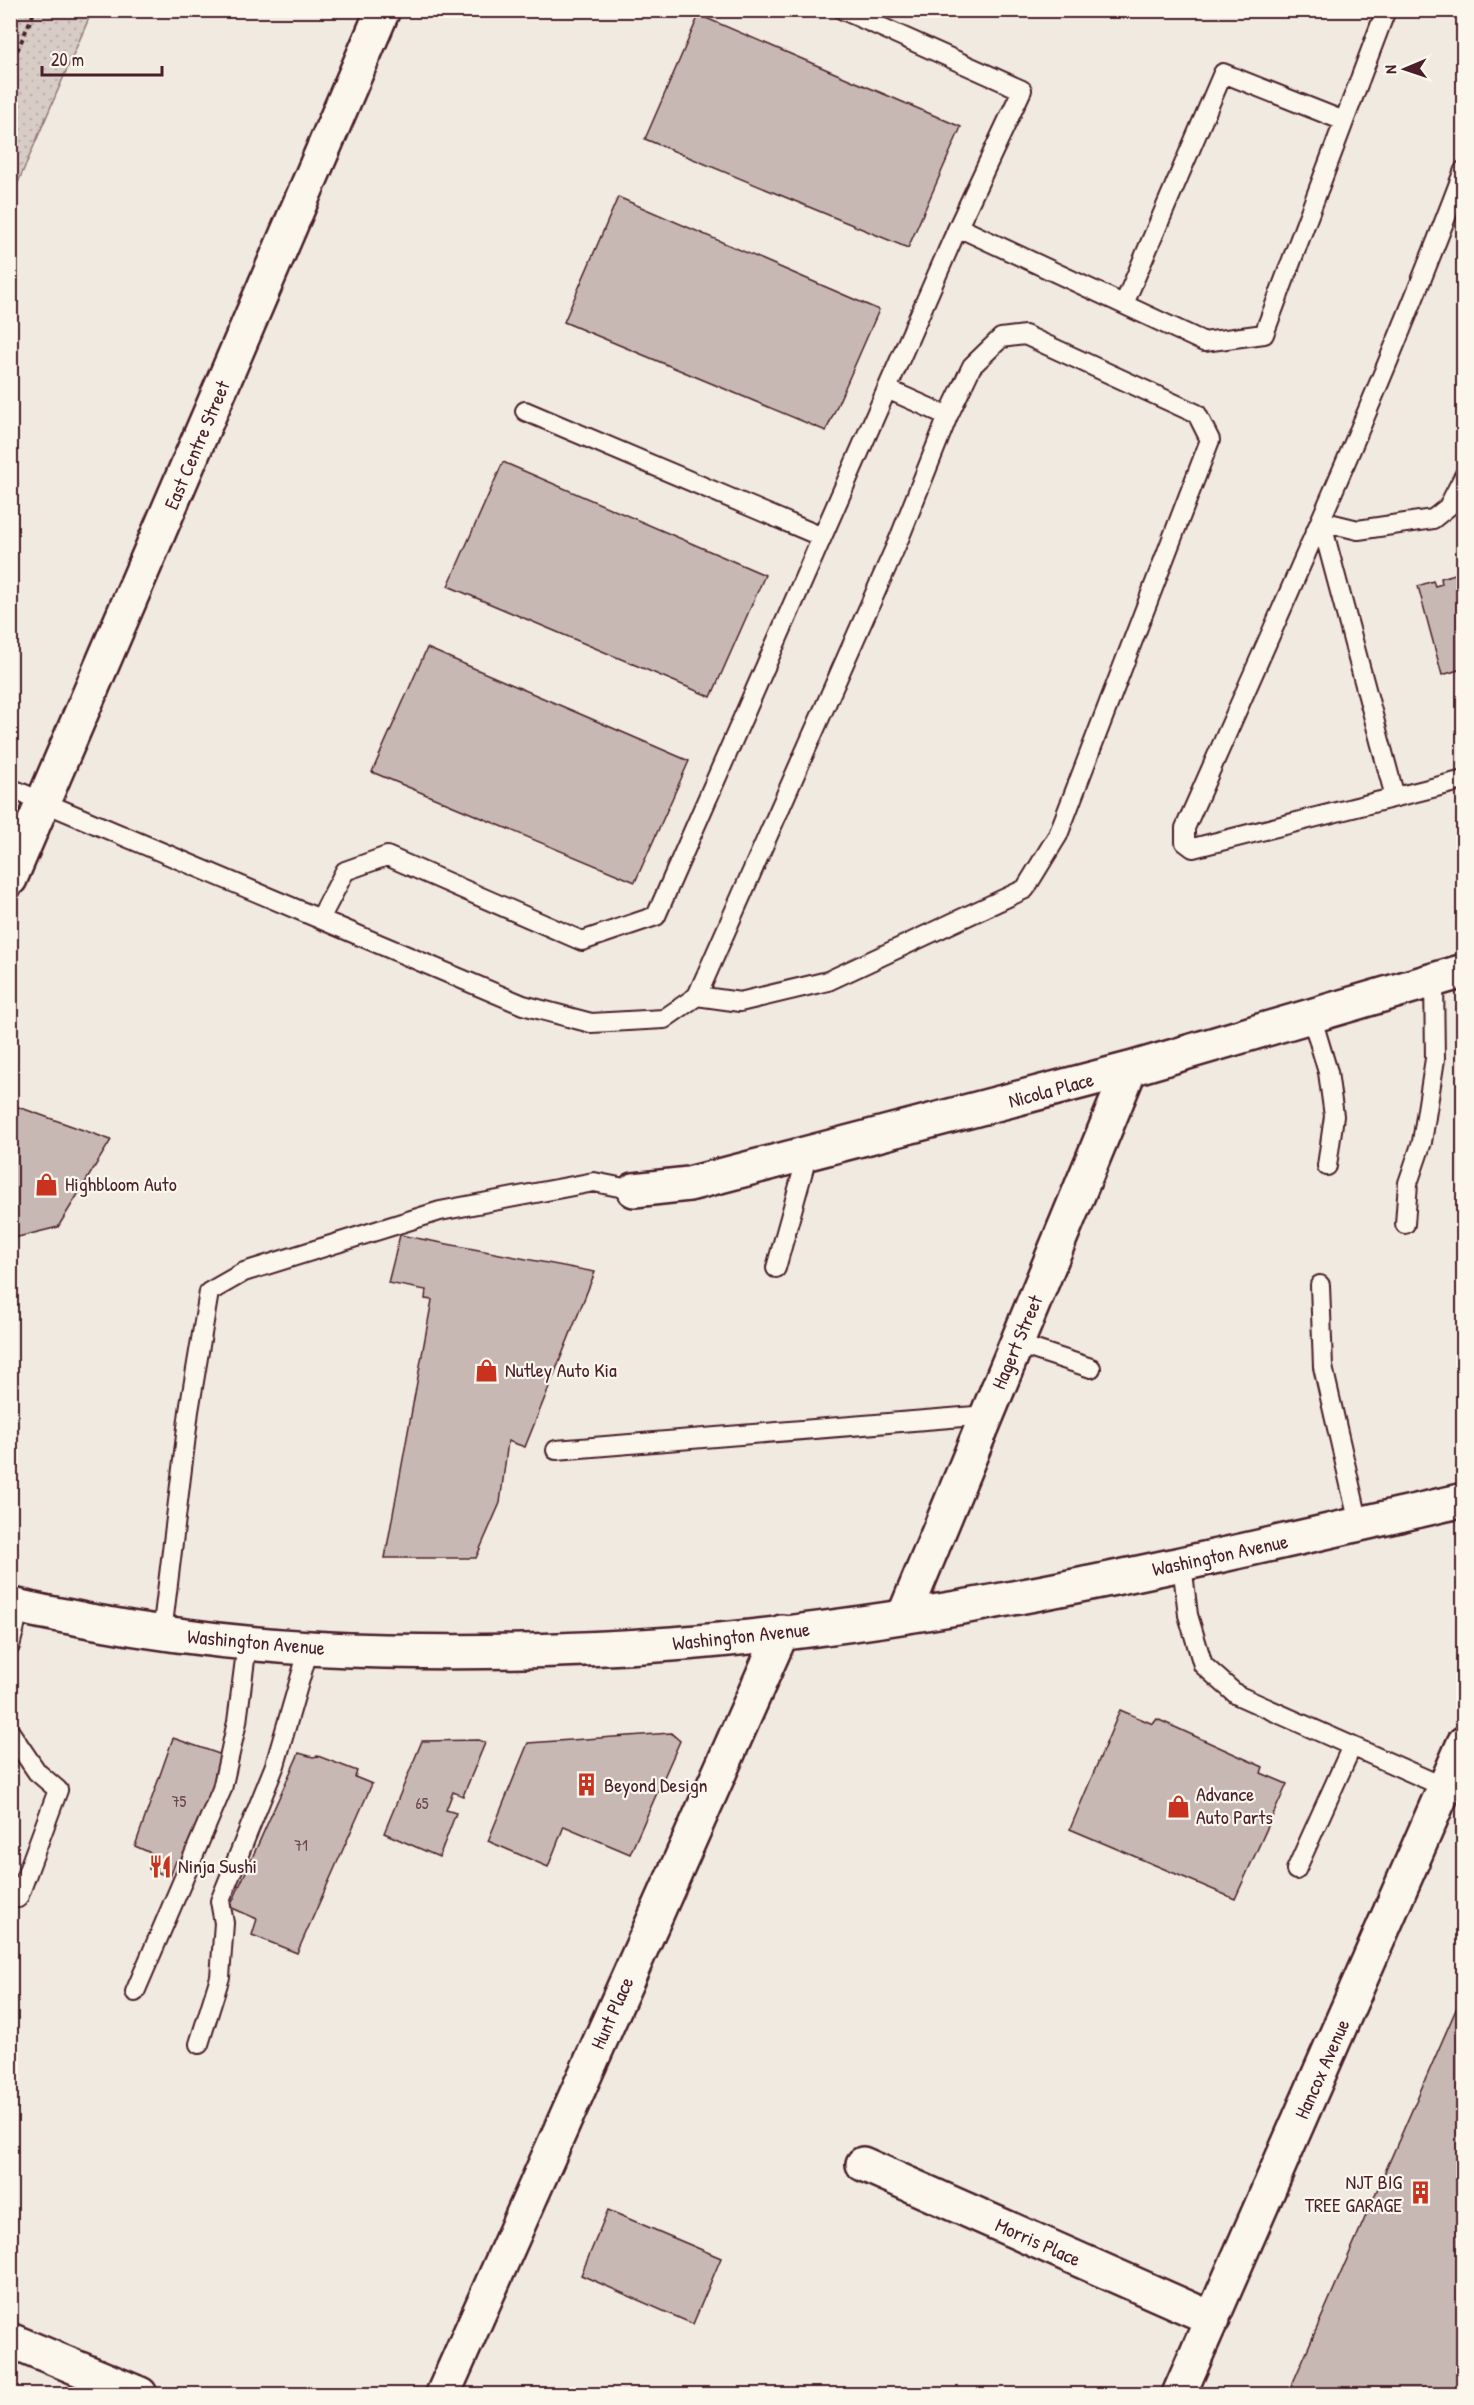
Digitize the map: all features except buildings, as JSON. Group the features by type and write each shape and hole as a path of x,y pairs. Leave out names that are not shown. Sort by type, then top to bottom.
{"street":[{"name":"East Centre Street","path":"10,879 383,10"},
{"name":"Nicola Place","path":"634,1190 689,1184 1131,1069 1449,975"},
{"name":"Hagert Street","path":"904,1616 1131,1069"},
{"name":"Washington Avenue","path":"15,1605 162,1633 247,1644 309,1648 456,1652 673,1644 904,1616 1052,1590 1182,1564 1464,1500"},
{"name":"Hunt Place","path":"443,2394 782,1632"},
{"name":"Hancox Avenue","path":"1179,2394 1464,1743"},
{"name":"Morris Place","path":"863,2164 1213,2319"},
{"path":"10,2340 140,2394"}],"lane":[{"path":"320,919 345,871 387,856 582,941 656,916 958,226 1022,90 843,10"},
{"path":"958,226 1204,342 1264,334 1386,10"},
{"path":"1124,304 1223,73 1344,121"},
{"path":"1464,170 1428,265 1321,521 1185,828 1185,842 1193,848 1464,780"},
{"path":"10,788 523,1005 591,1023 664,1019 697,996 899,539 948,416 972,366 1000,338 1025,335 1197,414 1210,440 1059,835 1025,889 828,981 740,1002 697,996"},
{"path":"887,389 948,416"},
{"path":"525,411 822,537"},
{"path":"1321,521 1358,531 1433,519 1448,507 1464,476"},
{"path":"1321,521 1395,797"},
{"path":"1405,1224 1408,1183 1422,1142 1449,975"},
{"path":"1311,1015 1328,1072 1334,1116 1327,1166"},
{"path":"776,1268 808,1153"},
{"path":"162,1633 189,1411 209,1292 243,1272 440,1210 594,1182 634,1190"},
{"path":"1320,1286 1323,1367 1359,1524"},
{"path":"1017,1344 1091,1368"},
{"path":"556,1450 987,1415"},
{"path":"1182,1564 1188,1615 1203,1665 1237,1695 1444,1787"},
{"path":"10,1646 15,1605"},
{"path":"135,1992 222,1789 237,1722 247,1644"},
{"path":"199,2044 220,1977 224,1923 220,1901 275,1765 309,1648"},
{"path":"10,1732 37,1772 58,1790 18,1898"},
{"path":"1296,1870 1352,1746"}],"path":[{"path":"10,67 35,10"}],"shaded area":[{"path":"10,11 92,11 11,199"}],"place":[{"name":"Highbloom Auto","path":"47,1184"},
{"name":"Nutley Auto Kia","path":"487,1370"},
{"name":"Beyond Design","path":"586,1785"},
{"name":"Advance Auto Parts","path":"1178,1806"},
{"name":"Ninja Sushi","path":"160,1866"},
{"name":"NJT BIG TREE GARAGE","path":"1420,2193"}]}
